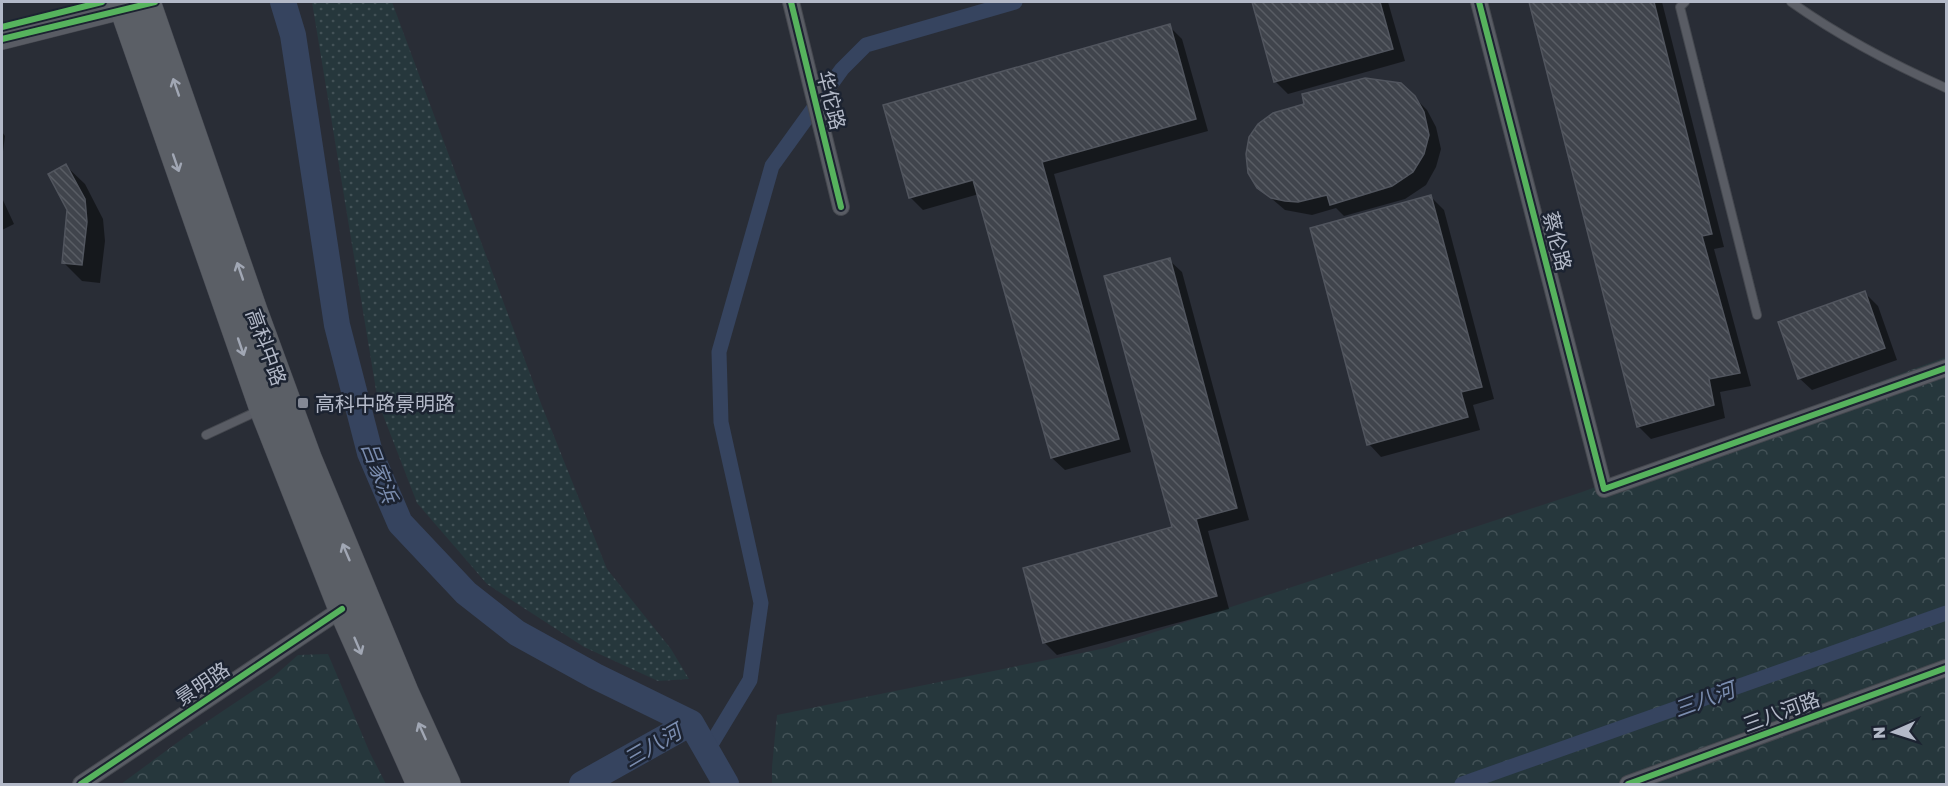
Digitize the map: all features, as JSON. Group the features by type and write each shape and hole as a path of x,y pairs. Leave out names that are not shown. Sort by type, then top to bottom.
{"main road":[{"name":"高科中路","path":"133,3 263,409 342,609 420,784"},
{"name":"高科中路","path":"133,3 254,311 308,458 405,692 447,784"}],"street":[{"name":"华佗路","path":"791,2 841,207"},
{"name":"蔡伦路","path":"1479,2 1604,489 1947,368"},
{"path":"2,27 133,3"},
{"path":"2,39 133,3"},
{"name":"景明路","path":"81,784 342,609"},
{"name":"三八河路","path":"1628,784 1947,668"}],"lane":[{"path":"1684,2 1680,7 1756,315"},
{"path":"1791,2 1895,65 1947,88"},
{"path":"206,435 263,409"}],"green space":[{"path":"312,2 392,2 542,406 607,569 671,649 689,679 658,681 584,647 487,584 417,503 378,402"},
{"path":"1946,357 1946,784 772,784 777,715 1106,648 1582,492"},
{"path":"328,654 370,753 386,784 121,784 193,731 272,678 298,655"}],"building":[{"path":"1252,2 1380,2 1393,49 1274,82"},
{"path":"1529,2 1654,2 1712,234 1702,236 1740,373 1709,379 1714,405 1637,427"},
{"path":"1170,24 1196,119 1042,162 1119,439 1051,458 973,180 909,198 883,105"},
{"path":"1365,78 1401,83 1415,96 1424,112 1429,135 1424,154 1413,172 1392,186 1330,205 1327,195 1298,202 1285,201 1271,198 1257,188 1248,173 1246,154 1249,137 1258,124 1273,113 1304,104 1302,94"},
{"path":"66,164 85,199 87,222 82,265 62,263 67,210 48,174"},
{"path":"1431,195 1482,387 1461,392 1468,417 1367,445 1310,228"},
{"path":"1170,258 1237,508 1196,519 1217,596 1043,643 1023,568 1172,527 1104,276"},
{"path":"1865,291 1885,348 1798,379 1778,322"}],"waterway":[{"name":"吕家浜","path":"283,2 293,35 337,325 370,453 400,523 466,593 517,633 595,676 691,723 726,784"},
{"path":"707,751 750,680 761,603 721,422 719,352 772,166 842,69 866,45 1015,2"},
{"name":"三八河","path":"1462,784 1946,613"},
{"name":"三八河","path":"582,784 691,723"}],"cycle path":[{"path":"2,27 102,2"},
{"path":"2,39 155,2"},
{"path":"791,2 841,207"},
{"path":"1479,2 1604,489 1946,368"},
{"path":"81,784 342,609"},
{"path":"1628,784 1946,668"}],"place":[{"name":"高科中路景明路","path":"303,403"}]}
